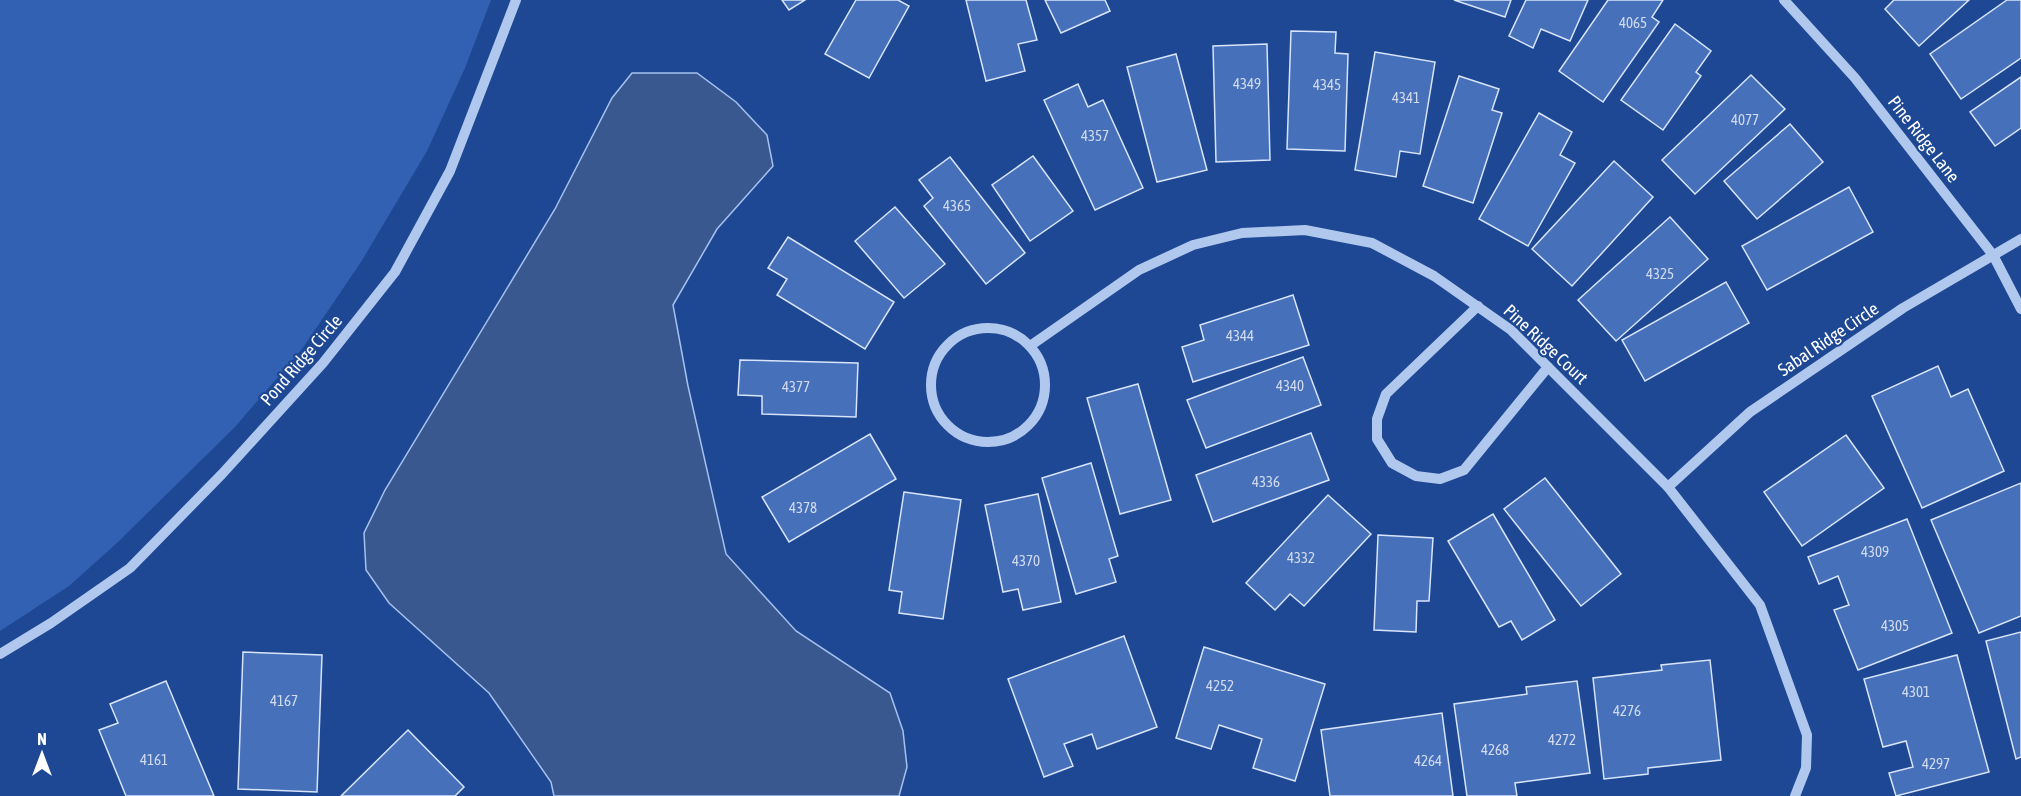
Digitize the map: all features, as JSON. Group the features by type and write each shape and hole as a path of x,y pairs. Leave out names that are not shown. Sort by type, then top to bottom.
{"street":[{"name":"Pond Ridge Circle","path":"0,654 51,623 130,568 222,474 323,363 395,272 450,171 516,0"},
{"name":"Pine Ridge Lane","path":"1784,0 1856,78 1993,255 2021,309"},
{"name":"Pine Ridge Court","path":"1030,346 1139,270 1193,245 1242,233 1305,230 1372,243 1434,276 1511,330 1668,487 1760,604 1807,735 1806,768 1795,796"},
{"name":"Sabal Ridge Circle","path":"1668,487 1750,412 1903,308 2021,239"},
{"path":"1478,306 1386,393 1377,419 1377,439 1392,463 1416,476 1440,479 1464,470 1548,367"},
{"path":"981,328 999,329 1016,335 1030,346 1040,361 1045,378 1044,396 1038,412 1027,427 1013,437 995,442 977,441 961,435 946,424 936,410 931,392 932,375 938,357 949,344 964,333 981,328"}],"shaded area":[{"path":"0,0 491,0 465,68 427,151 361,262 302,349 235,427 117,543 69,586 0,631"},
{"path":"632,73 697,73 736,102 767,135 773,166 717,229 673,305 688,386 726,554 796,631 890,693 903,731 907,767 899,796 554,796 551,782 489,693 389,603 366,570 364,533 385,490 555,209 612,98"}],"building":[{"path":"782,0 805,0 789,10"},
{"path":"856,0 898,0 909,6 869,78 825,54"},
{"path":"966,0 1026,0 1037,40 1018,44 1025,71 986,81"},
{"path":"1045,0 1105,0 1110,11 1061,33"},
{"path":"1454,0 1511,0 1505,17"},
{"path":"1526,0 1588,0 1570,41 1541,29 1533,48 1509,36"},
{"path":"1608,0 1663,0 1652,17 1659,22 1603,102 1559,71"},
{"path":"1894,0 1969,0 1919,46 1885,9"},
{"path":"2007,0 2021,0 2021,58 1961,99 1930,54"},
{"path":"1675,24 1711,51 1696,72 1701,76 1663,130 1621,100"},
{"path":"1291,31 1336,32 1335,53 1348,54 1345,151 1287,149"},
{"path":"1267,44 1270,160 1216,162 1213,46"},
{"path":"1375,52 1435,62 1420,154 1400,151 1396,177 1355,170"},
{"path":"1176,54 1207,170 1157,182 1127,67"},
{"path":"1751,75 1785,109 1695,194 1662,160"},
{"path":"1459,76 1499,89 1492,110 1502,113 1473,203 1423,186"},
{"path":"2021,77 2021,128 1995,146 1970,112"},
{"path":"1078,84 1088,107 1103,100 1143,188 1095,210 1044,100"},
{"path":"1539,113 1572,132 1560,155 1575,163 1528,246 1479,219"},
{"path":"1790,124 1823,162 1757,219 1724,181"},
{"path":"1033,156 1073,211 1030,241 992,185"},
{"path":"950,157 1025,253 986,284 924,206 933,198 919,180"},
{"path":"1614,161 1653,197 1572,286 1532,249"},
{"path":"1849,187 1873,232 1767,290 1742,246"},
{"path":"895,207 945,264 904,298 855,241"},
{"path":"1670,217 1708,259 1616,341 1578,300"},
{"path":"788,237 894,302 865,349 777,295 787,279 768,268"},
{"path":"1726,282 1749,323 1645,381 1622,340"},
{"path":"1293,295 1309,345 1193,382 1182,347 1204,340 1200,325"},
{"path":"1303,357 1321,405 1206,448 1187,400"},
{"path":"740,360 858,363 856,417 762,414 762,396 738,395"},
{"path":"1938,366 1951,397 1968,389 2004,471 1922,508 1872,396"},
{"path":"1138,384 1171,500 1120,514 1087,398"},
{"path":"1311,433 1329,480 1213,522 1196,475"},
{"path":"870,434 896,479 789,542 762,497"},
{"path":"1846,435 1884,488 1802,546 1764,492"},
{"path":"1091,463 1118,556 1109,559 1116,582 1076,594 1042,478"},
{"path":"1545,478 1621,574 1581,606 1504,509"},
{"path":"2021,483 2021,616 1979,633 1931,520"},
{"path":"904,492 961,500 943,619 899,613 902,592 889,590"},
{"path":"1038,494 1061,602 1023,610 1018,589 1003,592 985,505"},
{"path":"1328,495 1371,534 1304,606 1290,594 1275,610 1246,583"},
{"path":"1493,514 1555,620 1522,640 1511,621 1499,627 1448,541"},
{"path":"1907,519 1952,633 1858,670 1834,610 1849,605 1838,576 1819,584 1808,557"},
{"path":"1378,535 1433,538 1429,601 1417,601 1416,632 1374,630"},
{"path":"2021,632 2021,757 2016,759 1986,641"},
{"path":"1124,636 1157,727 1097,749 1092,734 1064,744 1073,766 1044,777 1008,679"},
{"path":"1204,647 1325,684 1295,781 1253,768 1262,739 1219,725 1211,749 1176,738"},
{"path":"243,652 322,655 317,792 238,789"},
{"path":"1957,655 1989,772 1896,796 1889,773 1913,767 1906,741 1883,747 1864,679"},
{"path":"1710,660 1721,760 1648,768 1648,774 1604,779 1593,678 1662,670 1661,665"},
{"path":"166,681 214,796 126,796 99,730 118,723 110,704"},
{"path":"1577,681 1590,773 1515,783 1517,796 1467,796 1454,704 1527,694 1526,687"},
{"path":"1442,713 1453,796 1330,796 1321,730"},
{"path":"408,730 464,787 455,796 341,796"}]}
